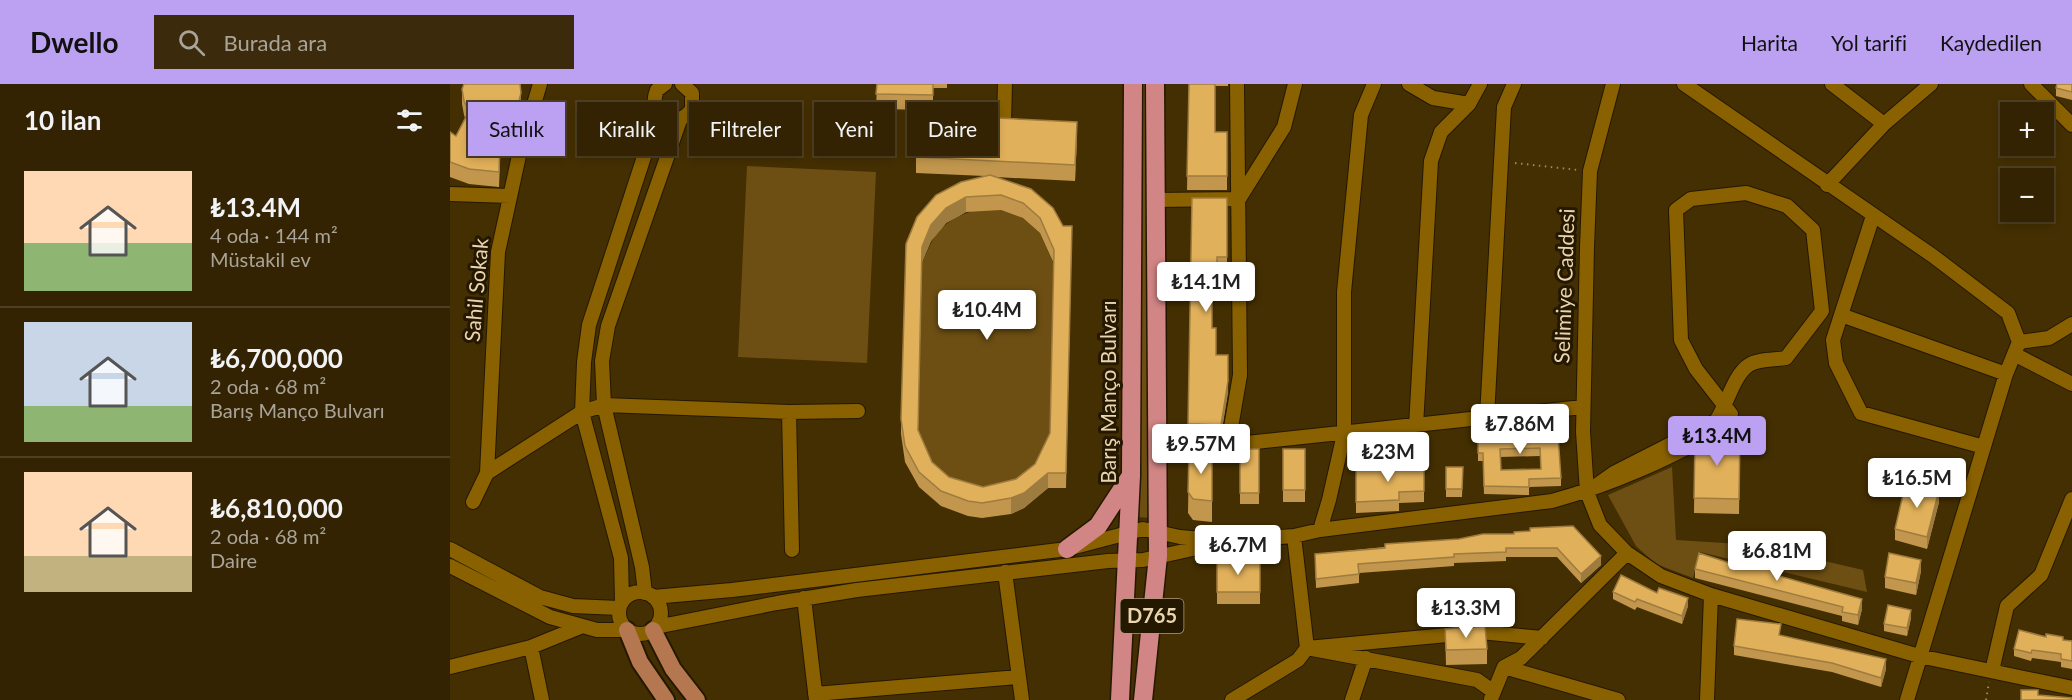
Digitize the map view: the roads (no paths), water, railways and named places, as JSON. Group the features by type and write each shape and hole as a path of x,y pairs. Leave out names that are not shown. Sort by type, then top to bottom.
{"highway":[{"name":"Barış Manço Bulvarı","path":"1120,700 1131,476 1133,84"},
{"name":"D765","path":"1143,700 1159,531 1155,84"},
{"path":"1067,549 1098,526 1131,476"}],"main road":[{"path":"654,628 674,669 697,700"},
{"path":"627,630 640,662 666,700"}],"street":[{"name":"Sahil Sokak","path":"473,502 487,472 498,252 520,151 540,84"},
{"path":"655,102 654,98 663,84"},
{"path":"654,628 661,612 649,595 642,567 604,405 602,361 608,326 680,120 692,109 692,93 682,84"},
{"path":"1004,121 1005,84"},
{"path":"1228,445 1240,375 1237,84"},
{"path":"1239,199 1284,127 1295,84"},
{"path":"1320,530 1344,434 1344,292 1361,115 1374,84"},
{"path":"1409,84 1433,98 1469,104"},
{"path":"1416,426 1431,161 1441,132 1469,104 1480,84"},
{"path":"1487,417 1504,107 1514,84"},
{"name":"Selimiye Caddesi","path":"1613,84 1590,171 1583,407 1587,492 1600,525 1627,553 1661,576 1711,595 1919,656 2072,688"},
{"path":"1684,84 1827,185 1933,256 2008,313 2017,348 2006,374 1907,700"},
{"path":"1832,84 1884,124"},
{"path":"1827,185 1884,124 1931,84"},
{"path":"2035,86 2072,125"},
{"path":"627,630 620,620 621,558 582,412 589,325 644,156"},
{"path":"450,567 550,617 580,627 627,630 639,634 654,628 804,598 1005,572 1158,556 1229,541 1294,536 1320,530 1552,501 1587,492 1614,473 1716,421 1726,406 1739,373 1750,364 1786,358 1822,310 1813,230 1787,206 1746,193 1691,199 1676,210 1680,340 1696,369 1726,406"},
{"path":"450,194 510,196"},
{"path":"1155,200 1239,199"},
{"path":"1873,216 1833,340 1836,363 1861,413 1984,447"},
{"path":"1841,315 2006,374"},
{"path":"2017,348 2049,338 2072,324"},
{"path":"2017,348 2072,384"},
{"path":"487,472 582,412 604,405 789,412 858,411"},
{"path":"1159,455 1228,445 1583,407"},
{"path":"789,412 792,550"},
{"path":"1992,671 2007,606 2041,575 2072,500"},
{"path":"450,549 540,597 573,606 621,605 636,592 649,595 732,590 1067,549 1143,529 1180,537 1229,541"},
{"path":"1237,698 1298,660 1307,648 1294,536"},
{"path":"1307,648 1477,680 1492,696 1504,667 1521,658 1627,553"},
{"path":"1005,572 1022,700"},
{"path":"1707,700 1711,595"},
{"path":"804,598 815,697 1019,677"},
{"path":"450,668 531,647 580,627"},
{"path":"1307,648 1480,632 1542,638"},
{"path":"531,647 542,700"},
{"path":"1352,700 1366,658"},
{"path":"1504,667 1617,700"}]}
